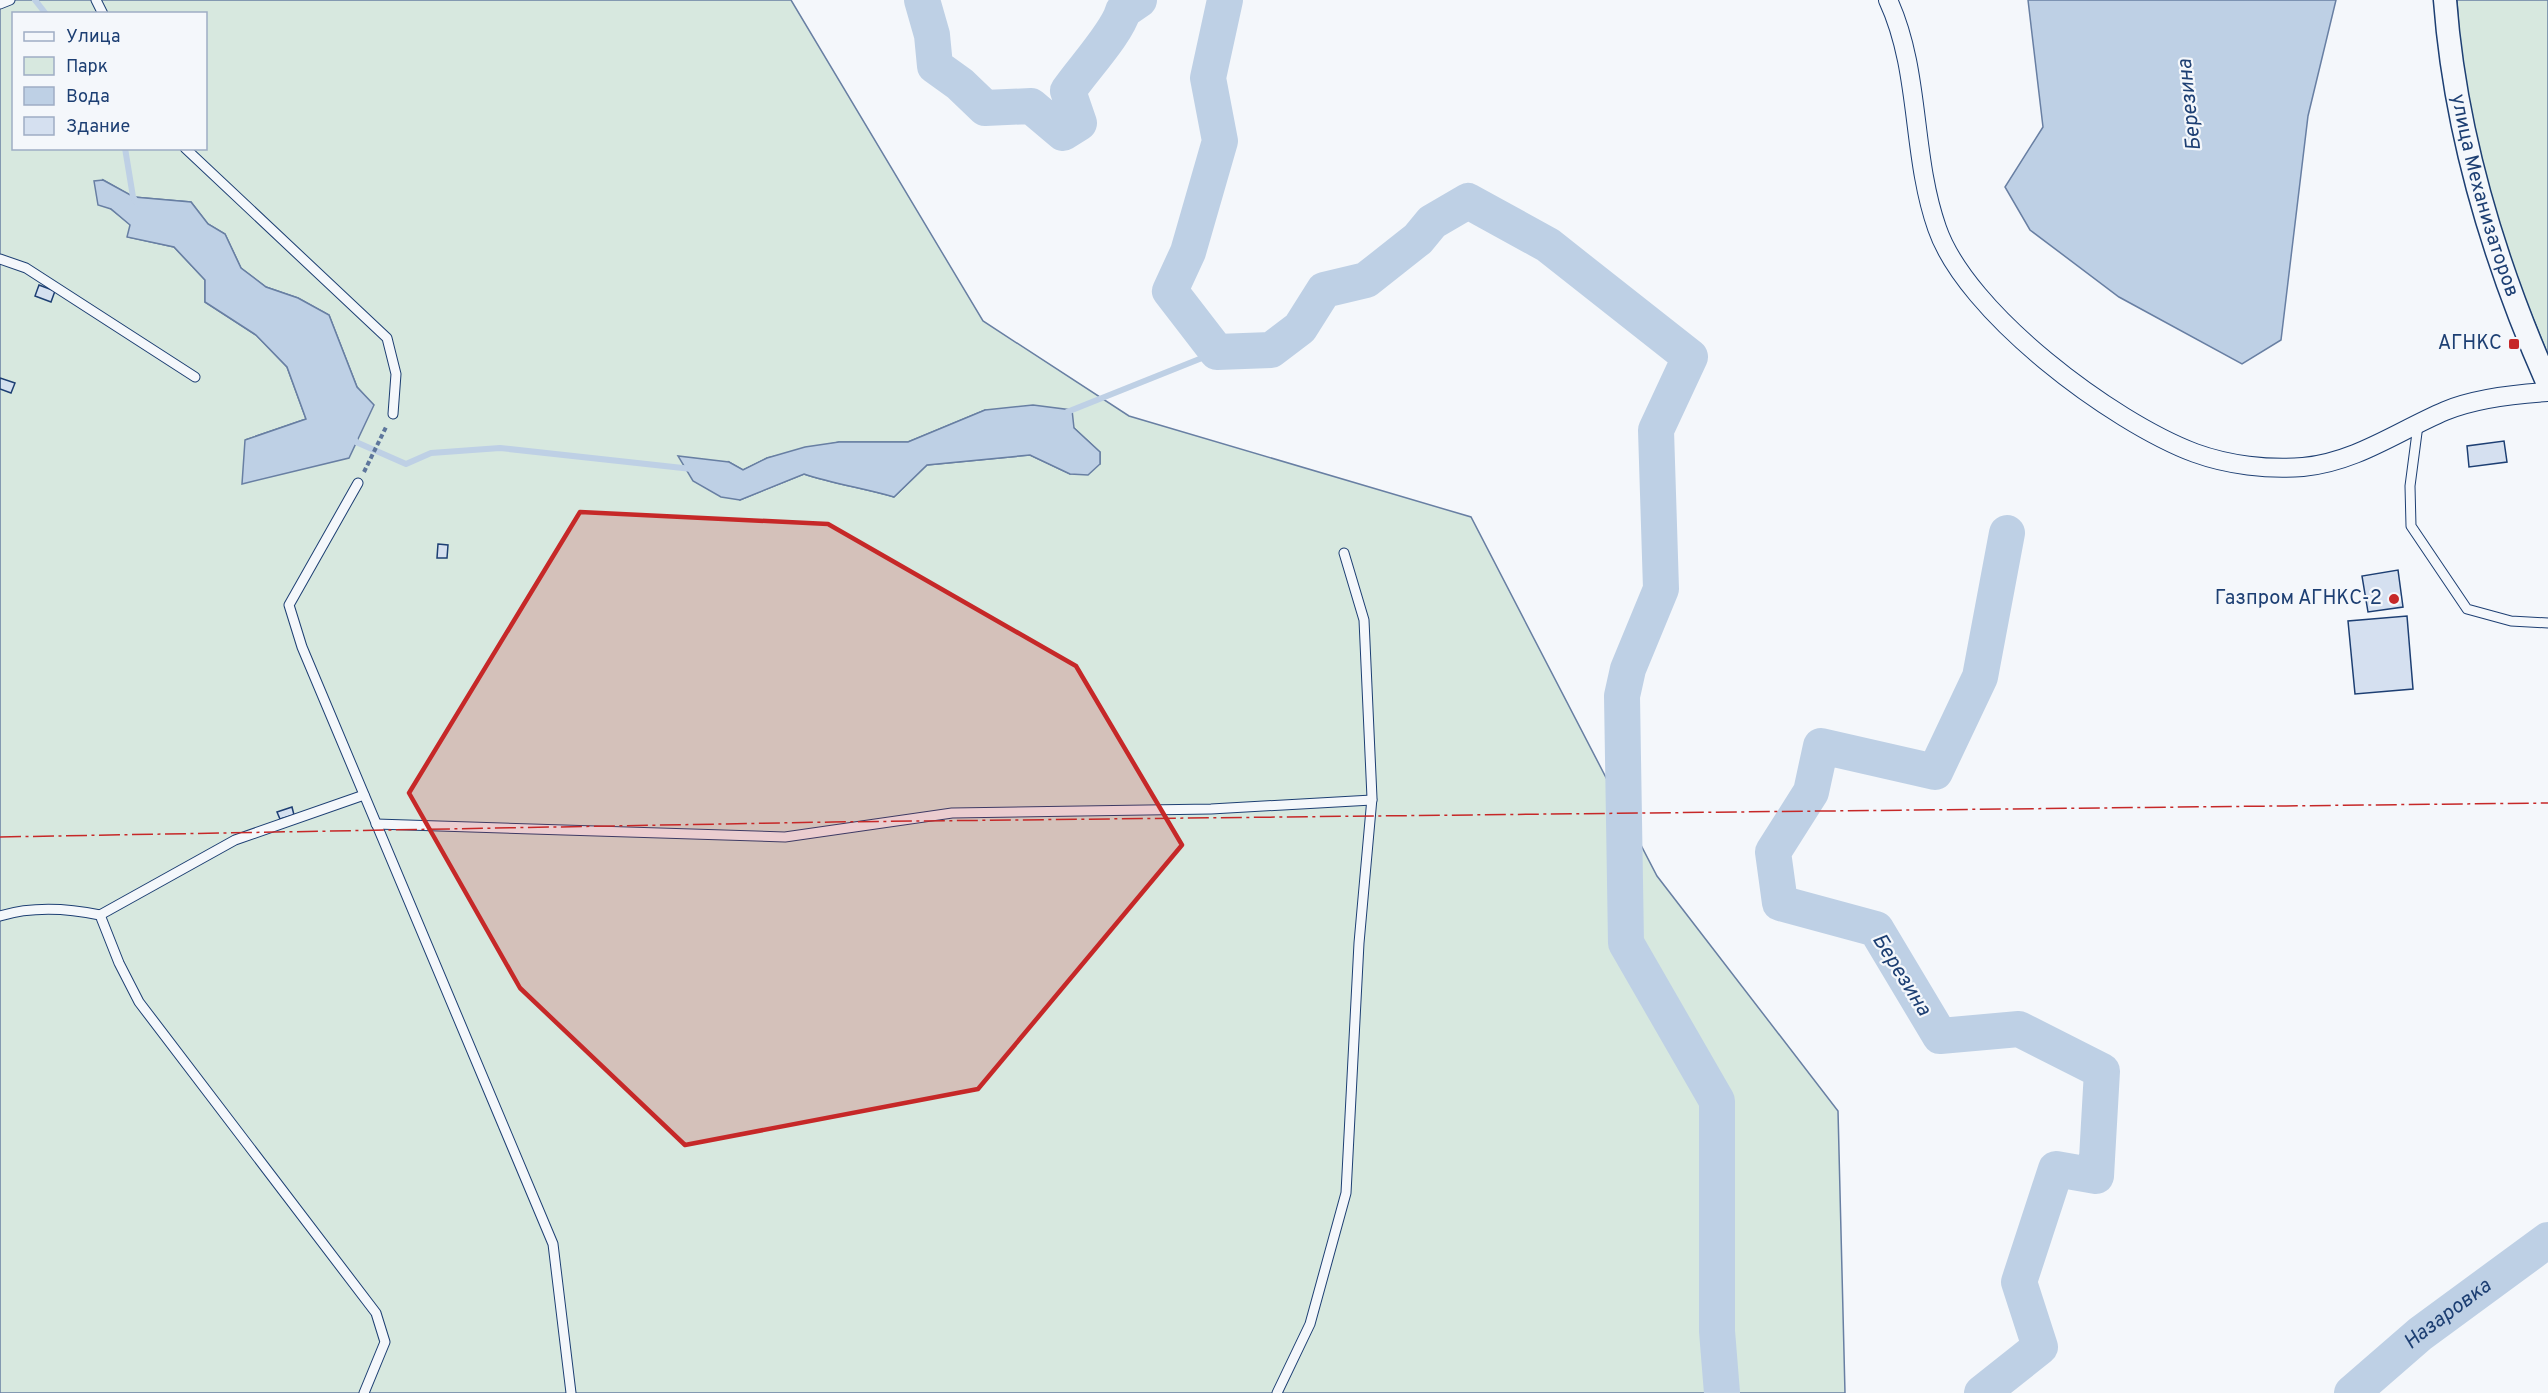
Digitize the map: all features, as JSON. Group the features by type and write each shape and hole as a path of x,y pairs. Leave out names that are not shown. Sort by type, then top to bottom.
{"street":[{"path":"1888,0 1897,19 1907,54 1916,134 1937,229 1965,282 2012,332 2125,417 2195,453 2230,462 2272,467 2305,467 2343,459 2446,410 2499,397 2548,392"},
{"name":"улица Механизаторов","path":"2445,0 2457,98 2495,253 2548,384"}],"lane":[{"path":"0,3 10,0"},
{"path":"187,150 387,338 396,374 393,414"},
{"path":"0,259 26,268 195,377"},
{"path":"2418,425 2410,486 2411,526 2467,609 2511,621 2548,624"},
{"path":"358,483 289,605 302,647 553,1244 571,1393"},
{"path":"1277,1393 1310,1324 1346,1193 1359,943 1372,800 1364,620 1344,553"},
{"path":"0,916 24,909 73,909 100,915 235,840 364,795"},
{"path":"376,824 785,837 952,813 1210,809 1372,800"},
{"path":"100,915 119,963 139,1002 376,1312 385,1342 364,1393"}],"path":[{"path":"358,483 393,414"}],"highlighted area":[{"path":"580,512 828,524 1076,666 1182,845 978,1089 685,1145 520,988 409,793"}],"green space":[{"path":"0,0 791,0 983,321 1129,416 1471,517 1657,876 1838,1111 1845,1393 0,1393","holes":["103,180 133,197 191,202 208,224 225,234 241,268 266,287 298,298 329,315 357,387 373,405 245,440 306,419 287,367 256,335 205,302 205,280 174,247 128,237 131,225 111,209","985,410 1074,428 1100,452 1100,464 1070,474 1030,455 927,465 894,497 804,474 740,500 729,462 743,470 767,458 839,442 908,442"]},
{"path":"2457,0 2548,0 2548,355 2505,250 2470,117 2460,46"}],"water":[{"path":"2028,0 2336,0 2308,116 2281,340 2242,364 2119,297 2030,230 2005,187 2043,127"},
{"path":"103,180 134,197 191,202 208,224 225,234 241,268 266,287 298,298 329,315 357,387 374,405 349,458 242,484 245,440 306,419 287,367 256,335 205,302 205,280 174,247 127,237 130,225 111,209 98,205 94,181"},
{"path":"1033,405 1072,410 1074,428 1100,452 1100,464 1088,475 1070,474 1030,455 927,465 894,497 804,474 740,500 721,497 693,481 678,456 729,462 743,470 767,458 805,447 839,442 908,442 985,410"}],"building":[{"path":"39,285 55,291 51,302 35,296"},
{"path":"0,378 15,383 11,393 0,389"},
{"path":"2504,441 2507,462 2469,467 2467,446"},
{"path":"438,544 448,545 447,558 437,558"},
{"path":"2398,570 2403,607 2368,612 2362,576"},
{"path":"2407,616 2413,689 2355,694 2348,621"},
{"path":"292,807 294,815 280,819 277,812"}],"waterway":[{"path":"35,0 44,12"},
{"path":"922,0 932,35 935,66 960,84 985,108 1031,106 1063,133 1079,123 1068,91 1114,30 1123,11 1139,0"},
{"path":"1225,0 1208,78 1220,141 1188,252 1170,291 1217,352 1271,350 1300,328 1324,290 1366,280 1418,239 1432,222 1468,201 1548,245 1690,357 1656,430 1661,589 1628,669 1622,696 1626,943 1717,1101 1717,1331 1722,1393"},
{"path":"125,150 133,197 137,203"},
{"path":"1067,412 1217,352"},
{"path":"353,436 356,442 406,464 431,453 500,448 692,469"},
{"name":"Березина","path":"1982,1393 2040,1347 2019,1282 2056,1169 2096,1176 2102,1071 2019,1029 1940,1036 1876,929 1780,903 1773,852 1811,792 1821,746 1935,772 1980,677 2007,533"},
{"name":"Назаровка","path":"2352,1393 2420,1334 2548,1240"}],"power":[{"path":"0,837 832,822 2548,803"}],"place":[{"name":"АГНКС","path":"2514,344"},
{"name":"Газпром АГНКС-2","path":"2394,599"}]}
